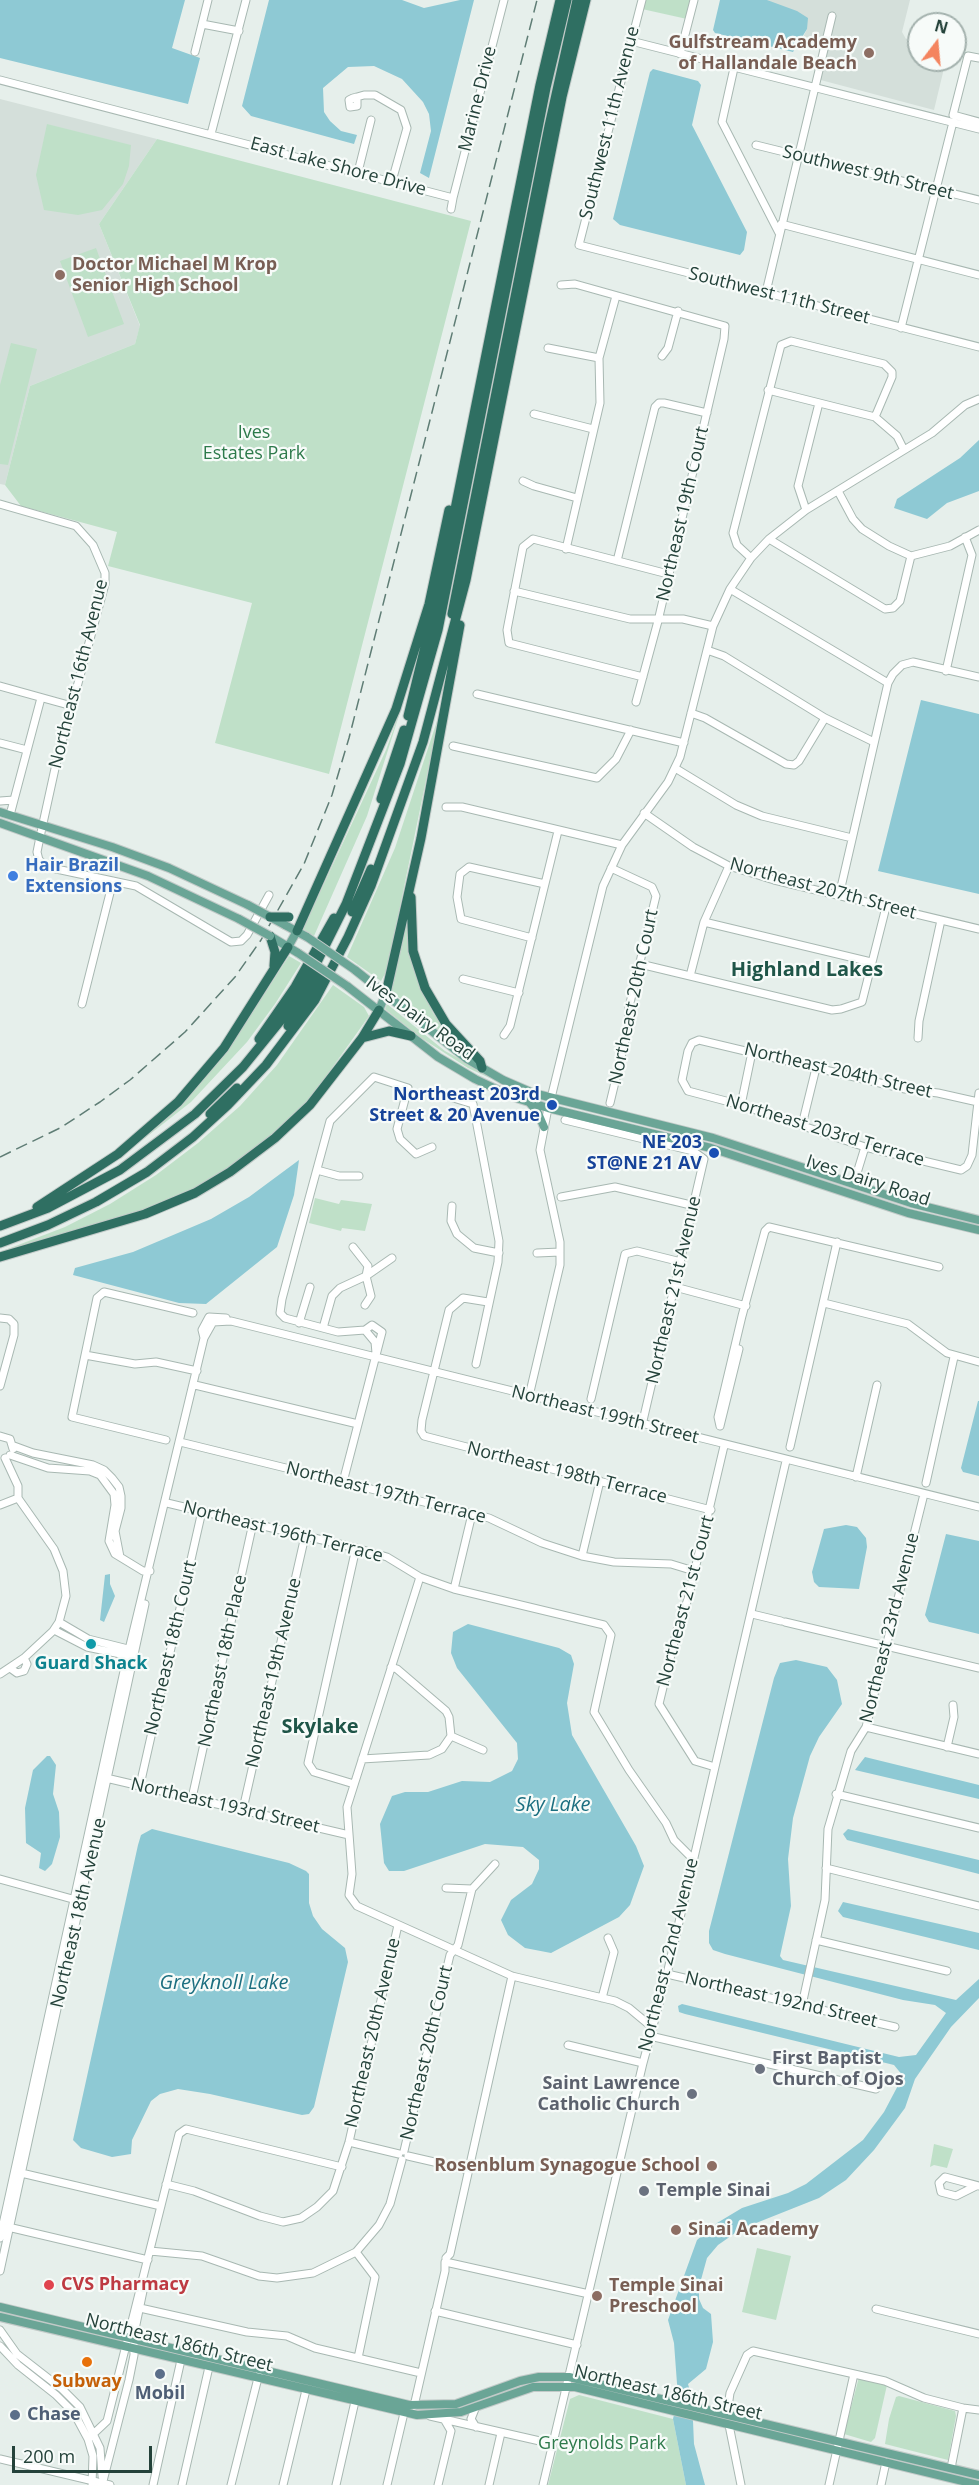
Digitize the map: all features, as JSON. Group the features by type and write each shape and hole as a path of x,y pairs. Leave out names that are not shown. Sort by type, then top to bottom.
{"highway":[{"path":"0,1220 37,1207 83,1185 130,1157 177,1123 219,1084 255,1044 295,987 334,918 360,857 408,717 440,589 540,85 560,0"},
{"path":"0,1226 48,1208 120,1170 195,1114 243,1067 282,1020 308,980 346,904 400,764 438,630 546,88 567,0"},
{"path":"0,1237 64,1211 112,1187 150,1162 202,1122 248,1077 282,1034 317,982 342,936 381,847 401,790 430,701 452,615 546,137 577,0"},
{"path":"386,993 411,883 452,677 466,580 556,130 586,0"},
{"path":"297,931 373,765 396,709 429,604 451,501 461,477"},
{"path":"0,1243 48,1225 96,1202 147,1172 193,1137 258,1073 315,1000 371,886 405,795 423,742 466,580"},
{"path":"411,883 411,934 420,975 439,1014 480,1061 482,1068"},
{"path":"270,917 287,921 307,906"},
{"path":"273,942 273,971"},
{"path":"37,1207 118,1154 163,1117 224,1048 288,947"},
{"path":"0,1257 145,1214 179,1200 215,1181 262,1149 303,1112 362,1038 379,1010"},
{"path":"362,1038 389,1031 411,1036"}],"main road":[{"path":"0,812 169,868 270,917"},
{"name":"Ives Dairy Road","path":"0,823 148,876 239,919 273,942 298,953 458,1069 529,1103 711,1148 908,1212 979,1230"},
{"name":"Ives Dairy Road","path":"287,921 297,931 356,970 482,1068 511,1084 550,1098 713,1138 911,1203 979,1220"},
{"path":"288,947 297,931"},
{"path":"379,1010 386,993"},
{"path":"548,1108 550,1098"},
{"path":"529,1103 538,1113 543,1127"},
{"name":"Northeast 186th Street","path":"0,2307 130,2343 355,2398 404,2414 430,2416 475,2409 522,2390 568,2381"},
{"name":"Northeast 186th Street","path":"0,2317 130,2343 209,2367 259,2374 306,2390 414,2406 456,2404 526,2379 568,2381 655,2401 694,2406 979,2475"},
{"name":"Northeast 186th Street","path":"655,2401 671,2410 979,2485"},
{"path":"393,2411 414,2406"},
{"path":"931,2473 951,2468"}],"street":[{"path":"195,52 208,0"},
{"path":"211,134 246,0"},
{"name":"Marine Drive","path":"453,198 504,0"},
{"name":"Southwest 11th Avenue","path":"579,245 642,0"},
{"path":"680,54 694,0"},
{"path":"766,292 832,16"},
{"path":"202,24 239,31"},
{"path":"631,41 734,68 979,122"},
{"path":"902,328 968,56 979,58"},
{"path":"734,68 722,122 779,233"},
{"name":"East Lake Shore Drive","path":"0,80 453,198"},
{"path":"357,97 375,95 401,110 407,128 392,181"},
{"path":"953,118 979,129"},
{"path":"358,172 371,120"},
{"name":"Southwest 9th Street","path":"756,145 979,201"},
{"path":"452,209 453,198"},
{"path":"782,224 979,275"},
{"name":"Southwest 11th Street","path":"579,245 979,347"},
{"path":"561,285 575,284 678,311 668,348 662,356"},
{"path":"566,549 600,403 599,358 616,296"},
{"name":"Northeast 19th Court","path":"636,702 658,621 725,326 678,311"},
{"path":"751,558 736,545 733,532 777,354 784,342 822,349 889,368 892,377 876,417"},
{"path":"548,348 599,358"},
{"path":"768,390 876,417 897,436 904,450"},
{"path":"550,1098 595,913 622,845 675,768 684,743 713,626 730,589 751,558 769,539 806,510 932,433 965,405 979,399"},
{"path":"616,561 655,407 659,403 664,403 707,413"},
{"path":"806,510 798,486 819,403"},
{"path":"534,414 593,429"},
{"path":"523,481 577,498"},
{"path":"838,491 853,519 862,529 889,546 911,556 950,546 979,530"},
{"name":"Northeast 16th Avenue","path":"0,504 76,526 93,545 104,564 105,584 40,837"},
{"path":"946,671 972,555 965,537"},
{"path":"643,677 508,643 507,630 523,547 533,539 668,574"},
{"path":"769,539 879,608 893,608 900,601 911,556"},
{"path":"730,589 888,683"},
{"path":"514,591 630,619 658,621 683,619 713,626"},
{"path":"707,650 724,656 825,718 874,742"},
{"path":"839,896 888,683 902,665 913,662 979,677"},
{"path":"0,686 72,706"},
{"path":"477,694 684,743"},
{"path":"10,815 41,698"},
{"path":"691,713 705,718 786,764 794,765 799,762 825,718"},
{"path":"453,746 597,778 616,759 631,730"},
{"path":"0,743 27,750"},
{"path":"675,768 736,805 762,816 852,838"},
{"path":"0,801 14,800"},
{"path":"446,807 462,807 622,845"},
{"name":"Northeast 207th Street","path":"644,813 693,847 729,866 839,896 979,929"},
{"path":"504,1035 510,1026 519,993 558,831"},
{"path":"40,837 38,856 47,867 136,886 231,942 244,939 269,896"},
{"path":"690,976 704,922 729,866"},
{"path":"532,938 467,923 460,919 458,897 460,874 469,867 545,885"},
{"name":"Northeast 20th Court","path":"610,1103 656,891 611,868"},
{"path":"82,1004 113,881"},
{"path":"640,964 832,1010 862,1002 886,907"},
{"path":"918,1038 918,1022 941,920"},
{"path":"704,922 871,962"},
{"path":"464,979 519,993"},
{"name":"Northeast 204th Street","path":"688,1091 682,1080 688,1051 692,1042 699,1040 905,1089 938,1093 978,1102"},
{"path":"741,1105 752,1052"},
{"path":"801,1125 816,1068"},
{"path":"343,1482 382,1332 372,1325 365,1330 346,1332 323,1328 299,1323 285,1318 280,1313 330,1121 374,1077 408,1088 397,1129 400,1139 416,1154 432,1147"},
{"name":"Northeast 203rd Terrace","path":"688,1091 741,1105 865,1147 961,1170 968,1166 972,1155 978,1102"},
{"path":"978,1102 979,1093"},
{"path":"450,1097 473,1104 500,1241 476,1364"},
{"path":"530,1396 560,1265 560,1252 540,1142 548,1108"},
{"name":"Northeast 21st Avenue","path":"565,1120 693,1151 702,1156 704,1166 642,1425"},
{"path":"857,1173 865,1147"},
{"path":"317,1170 339,1176 359,1176"},
{"path":"561,1197 615,1187 694,1206"},
{"path":"452,1206 451,1221 457,1234 474,1248 499,1253"},
{"path":"746,1306 748,1312 720,1426 718,1417 746,1306 765,1232 769,1227 939,1267"},
{"path":"790,1447 837,1242"},
{"path":"353,1247 368,1266 366,1276 371,1296 365,1305"},
{"path":"591,1399 626,1253 637,1251 681,1262"},
{"path":"537,1253 560,1252"},
{"path":"323,1328 332,1296 340,1288 366,1276 392,1258"},
{"path":"299,1323 310,1287"},
{"path":"675,1287 746,1306"},
{"path":"166,1440 72,1417 85,1354 97,1298 104,1292 193,1313"},
{"path":"434,1372 452,1306 464,1298 488,1302"},
{"path":"824,1303 908,1324 936,1347 954,1357 979,1362"},
{"path":"0,1318 9,1319 14,1324 14,1335 0,1386"},
{"name":"Northeast 18th Avenue","path":"18,2172 127,1657 154,1555 204,1338 213,1322 231,1322"},
{"name":"Northeast 199th Street","path":"231,1322 377,1353 434,1372 724,1446 979,1507"},
{"path":"365,1330 375,1342 377,1353"},
{"path":"85,1354 135,1364 156,1362 197,1371"},
{"path":"926,1483 954,1357"},
{"name":"Northeast 198th Terrace","path":"434,1372 422,1420 421,1431 424,1436 711,1510"},
{"path":"195,1385 358,1424"},
{"path":"856,1477 878,1385"},
{"path":"0,1436 10,1439 14,1446 99,1467 119,1487 121,1508 115,1531 120,1557"},
{"name":"Northeast 197th Terrace","path":"180,1442 489,1518 542,1543 582,1556 614,1562 671,1564 694,1571"},
{"path":"5,1457 14,1446"},
{"name":"Northeast 21st Court","path":"715,1767 694,1761 659,1704 711,1510 724,1446"},
{"path":"43,1466 46,1455"},
{"path":"5,1457 100,1475 109,1485 115,1505 109,1541 115,1554 143,1571 150,1571"},
{"path":"0,1674 24,1658 54,1630 59,1622 66,1596 63,1570 54,1549 18,1498 18,1486 5,1457"},
{"name":"Northeast 22nd Avenue","path":"543,2485 643,2063 667,1974 786,1461"},
{"path":"582,1556 600,1481"},
{"name":"Northeast 23rd Avenue","path":"802,2005 825,1900 828,1829 836,1794 851,1751 866,1727 924,1494"},
{"path":"0,1505 18,1498"},
{"name":"Northeast 196th Terrace","path":"166,1503 356,1548 387,1557 420,1577 454,1589 604,1625 611,1635 594,1712 629,1770 666,1823 674,1840 693,1859"},
{"name":"Northeast 18th Court","path":"140,1785 202,1511"},
{"path":"454,1589 472,1514"},
{"name":"Northeast 18th Place","path":"192,1798 253,1523"},
{"name":"Northeast 19th Avenue","path":"243,1809 305,1536"},
{"path":"354,1784 314,1773 308,1763 356,1548"},
{"name":"Northeast 18th Avenue","path":"0,2271 6,2226 82,1902 136,1654 154,1555"},
{"path":"420,1577 347,1807 352,1874 349,1895 352,1902 453,1951 512,1976 602,1998 629,2008 652,2032 876,2089"},
{"path":"752,1614 979,1668"},
{"path":"54,1630 81,1640 127,1657 136,1654 130,1647 81,1640 59,1622"},
{"path":"362,1758 429,1755 442,1749 451,1737 449,1717 446,1711 391,1667"},
{"path":"947,1747 954,1717 952,1705"},
{"path":"866,1727 979,1754"},
{"path":"451,1737 483,1750"},
{"name":"Northeast 193rd Street","path":"101,1777 349,1835"},
{"path":"836,1794 979,1828"},
{"path":"446,1888 471,1889 495,1864"},
{"path":"826,1868 979,1906"},
{"path":"0,1880 82,1902"},
{"name":"Northeast 20th Court","path":"356,2252 379,2225 390,2204 450,1954 458,1945 471,1889"},
{"name":"Northeast 20th Avenue","path":"166,2184 283,2222 301,2218 317,2207 333,2191 349,2142 398,1925"},
{"path":"602,1998 614,1952 608,1938"},
{"path":"816,1940 947,1971"},
{"name":"Northeast 192nd Street","path":"667,1974 895,2027"},
{"path":"414,2406 435,2311 450,2260 512,1976"},
{"path":"568,2045 643,2063"},
{"path":"88,2439 107,2421 138,2311 178,2134 186,2129 342,2167"},
{"path":"349,2142 469,2170"},
{"path":"18,2172 161,2206"},
{"path":"945,2177 978,2186 956,2196 941,2192 939,2183 945,2177"},
{"path":"6,2226 148,2260"},
{"name":"Northeast 18th Avenue","path":"0,2238 6,2226"},
{"path":"150,2252 202,2256 245,2273 277,2278 313,2273 356,2252 375,2277 358,2358"},
{"path":"450,2260 589,2294"},
{"path":"876,2309 979,2334"},
{"path":"138,2311 248,2332 287,2336 315,2348 421,2373"},
{"path":"435,2311 577,2345"},
{"path":"0,2330 25,2361 72,2398 95,2433 100,2448 102,2482"},
{"path":"102,2482 111,2455 124,2398 130,2343"},
{"path":"0,2346 18,2365 66,2403 88,2439 93,2456 92,2483"},
{"path":"727,2414 730,2393 747,2355 753,2351 885,2381 924,2398 979,2410"},
{"path":"153,2485 181,2360"},
{"path":"182,2485 209,2367"},
{"path":"231,2485 259,2374"},
{"path":"829,2485 854,2374"},
{"path":"283,2485 306,2390"},
{"path":"114,2395 124,2398"},
{"path":"336,2485 355,2398"},
{"path":"951,2468 963,2408"},
{"path":"475,2409 471,2419 476,2427"},
{"path":"387,2485 404,2414"},
{"path":"430,2416 553,2444"},
{"path":"444,2419 451,2431"},
{"path":"438,2485 451,2431 462,2423"},
{"path":"729,2425 741,2485"},
{"path":"489,2485 501,2433"},
{"path":"0,2459 92,2483 102,2482 110,2485"},
{"path":"881,2485 886,2462"}],"shaded area":[{"name":"Gulfstream Academy of Hallandale Beach","path":"767,0 910,0 902,32 907,39 907,72 943,72 934,110 813,78 821,47 801,42 807,29"},
{"name":"Doctor Michael M Krop Senior High School","path":"0,99 157,139 99,224 140,326 135,344 30,386 5,485 0,484"}],"green space":[{"path":"644,0 691,0 687,19 642,9"},
{"path":"47,124 131,145 129,166 123,184 102,210 78,215 44,210 36,175"},
{"name":"Ives Estates Park","path":"157,139 471,221 329,774 215,743 252,603 108,566 117,532 21,506 5,485 30,386 135,344 140,325 99,224"},
{"path":"96,248 124,324 88,337 60,261"},
{"path":"11,343 37,349 8,465 0,464 0,385"},
{"path":"402,706 367,816 314,936 303,929 386,750"},
{"path":"440,712 387,970 381,981 347,957 395,848"},
{"path":"406,917 425,995 433,1013 455,1044 391,991"},
{"path":"289,956 301,963 247,1042 191,1102 131,1149 130,1147 177,1107 226,1053"},
{"path":"333,985 364,1007 369,1016 310,1099 254,1153 171,1202 0,1255 0,1252 65,1227 110,1204 156,1175 198,1143 240,1106 277,1065"},
{"path":"387,1004 445,1051 527,1095 468,1068 420,1037 385,1009"},
{"path":"315,1198 339,1204 341,1200 372,1204 365,1231 342,1228 341,1231 309,1223"},
{"path":"934,2144 953,2149 947,2168 934,2165 930,2167"},
{"path":"757,2248 791,2256 776,2320 742,2312"},
{"path":"859,2377 887,2385 875,2438 871,2442 844,2434"},
{"name":"Greynolds Park","path":"579,2395 673,2419 686,2485 548,2485 570,2399"},
{"path":"896,2397 955,2411 948,2460 885,2444 889,2419"}],"water":[{"path":"0,0 185,0 172,48 200,58 188,104 0,58"},
{"path":"269,0 402,0 424,8 460,0 474,0 429,178 420,173 431,131 429,114 423,102 402,79 374,66 348,67 323,88 324,112 341,131 357,135 354,144 251,116 242,106"},
{"path":"720,0 767,0 797,11 808,18 807,29 793,52 715,33 713,30"},
{"path":"653,69 698,81 701,85 692,125 747,232 744,250 740,255 620,225 613,219 650,72"},
{"path":"979,440 979,491 947,503 927,519 894,508 897,499 960,458"},
{"path":"921,700 979,714 979,894 878,871"},
{"path":"299,1160 294,1195 277,1247 206,1304 179,1303 73,1275 75,1268 133,1252 211,1219 249,1197"},
{"path":"978,1401 979,1476 963,1472 961,1468"},
{"path":"846,1525 857,1527 866,1538 867,1547 859,1589 819,1587 814,1582 812,1572 824,1529"},
{"path":"946,1534 979,1541 979,1634 929,1622 925,1615"},
{"path":"110,1574 110,1584 115,1596 104,1622 100,1620 105,1575"},
{"name":"Sky Lake","path":"468,1624 559,1648 571,1655 574,1664 567,1703 572,1735 636,1846 644,1866 630,1905 619,1917 551,1953 525,1948 508,1935 501,1920 511,1900 532,1884 539,1869 539,1860 523,1847 485,1844 404,1871 389,1871 384,1863 380,1824 392,1796 405,1792 428,1792 462,1781 490,1782 512,1771 518,1759 517,1743 457,1668 451,1653 453,1632"},
{"path":"796,1660 827,1667 837,1680 842,1704 819,1737 810,1756 793,1818 788,1859 791,1906 780,1956 783,1960 956,2000 979,1979 979,1998 951,2027 915,2079 905,2108 874,2150 846,2180 819,2198 741,2229 718,2245 707,2258 699,2287 699,2299 703,2308 711,2314 713,2342 706,2369 688,2384 692,2398 694,2444 705,2485 686,2485 673,2419 678,2397 674,2343 668,2320 697,2240 717,2223 742,2208 788,2193 806,2184 863,2140 884,2112 903,2076 894,2065 685,2014 679,2012 678,2006 682,2004 899,2057 916,2055 946,2013 935,2005 903,2000 725,1954 713,1950 709,1943 709,1931 774,1678 780,1663"},
{"path":"47,1756 50,1756 56,1765 53,1794 59,1812 60,1837 52,1864 45,1871 39,1868 41,1853 26,1843 25,1808 33,1770"},
{"path":"865,1757 979,1785 979,1799 855,1770"},
{"name":"Greyknoll Lake","path":"152,1829 289,1863 306,1871 309,1874 309,1903 313,1916 322,1929 345,1948 348,1962 314,2107 309,2114 302,2115 178,2089 160,2094 151,2101 132,2140 131,2154 112,2157 81,2148 73,2140 138,1845 141,1835"},
{"path":"848,1829 979,1860 979,1874 847,1840 843,1834"},
{"path":"843,1902 979,1933 979,1950 843,1917 838,1911"}],"railway":[{"path":"0,1157 60,1128 100,1102 130,1080 185,1032 235,977 261,940 304,864 332,795 349,738 537,0"}],"place":[{"name":"Gulfstream Academy of Hallandale Beach","path":"869,53"},
{"name":"Doctor Michael M Krop Senior High School","path":"60,275"},
{"name":"Hair Brazil Extensions","path":"13,876"},
{"name":"Northeast 203rd Street & 20 Avenue","path":"552,1105"},
{"name":"NE 203 ST@NE 21 AV","path":"714,1153"},
{"name":"Guard Shack","path":"91,1644"},
{"name":"First Baptist Church of Ojos","path":"760,2069"},
{"name":"Saint Lawrence Catholic Church","path":"692,2094"},
{"name":"Rosenblum Synagogue School","path":"712,2166"},
{"name":"Temple Sinai","path":"644,2191"},
{"name":"Sinai Academy","path":"676,2230"},
{"name":"CVS Pharmacy","path":"49,2285"},
{"name":"Temple Sinai Preschool","path":"597,2296"},
{"name":"Subway","path":"87,2362"},
{"name":"Mobil","path":"160,2374"},
{"name":"Chase","path":"15,2415"}],"district":[{"name":"Highland Lakes","path":"807,970"},
{"name":"Skylake","path":"320,1727"}]}
